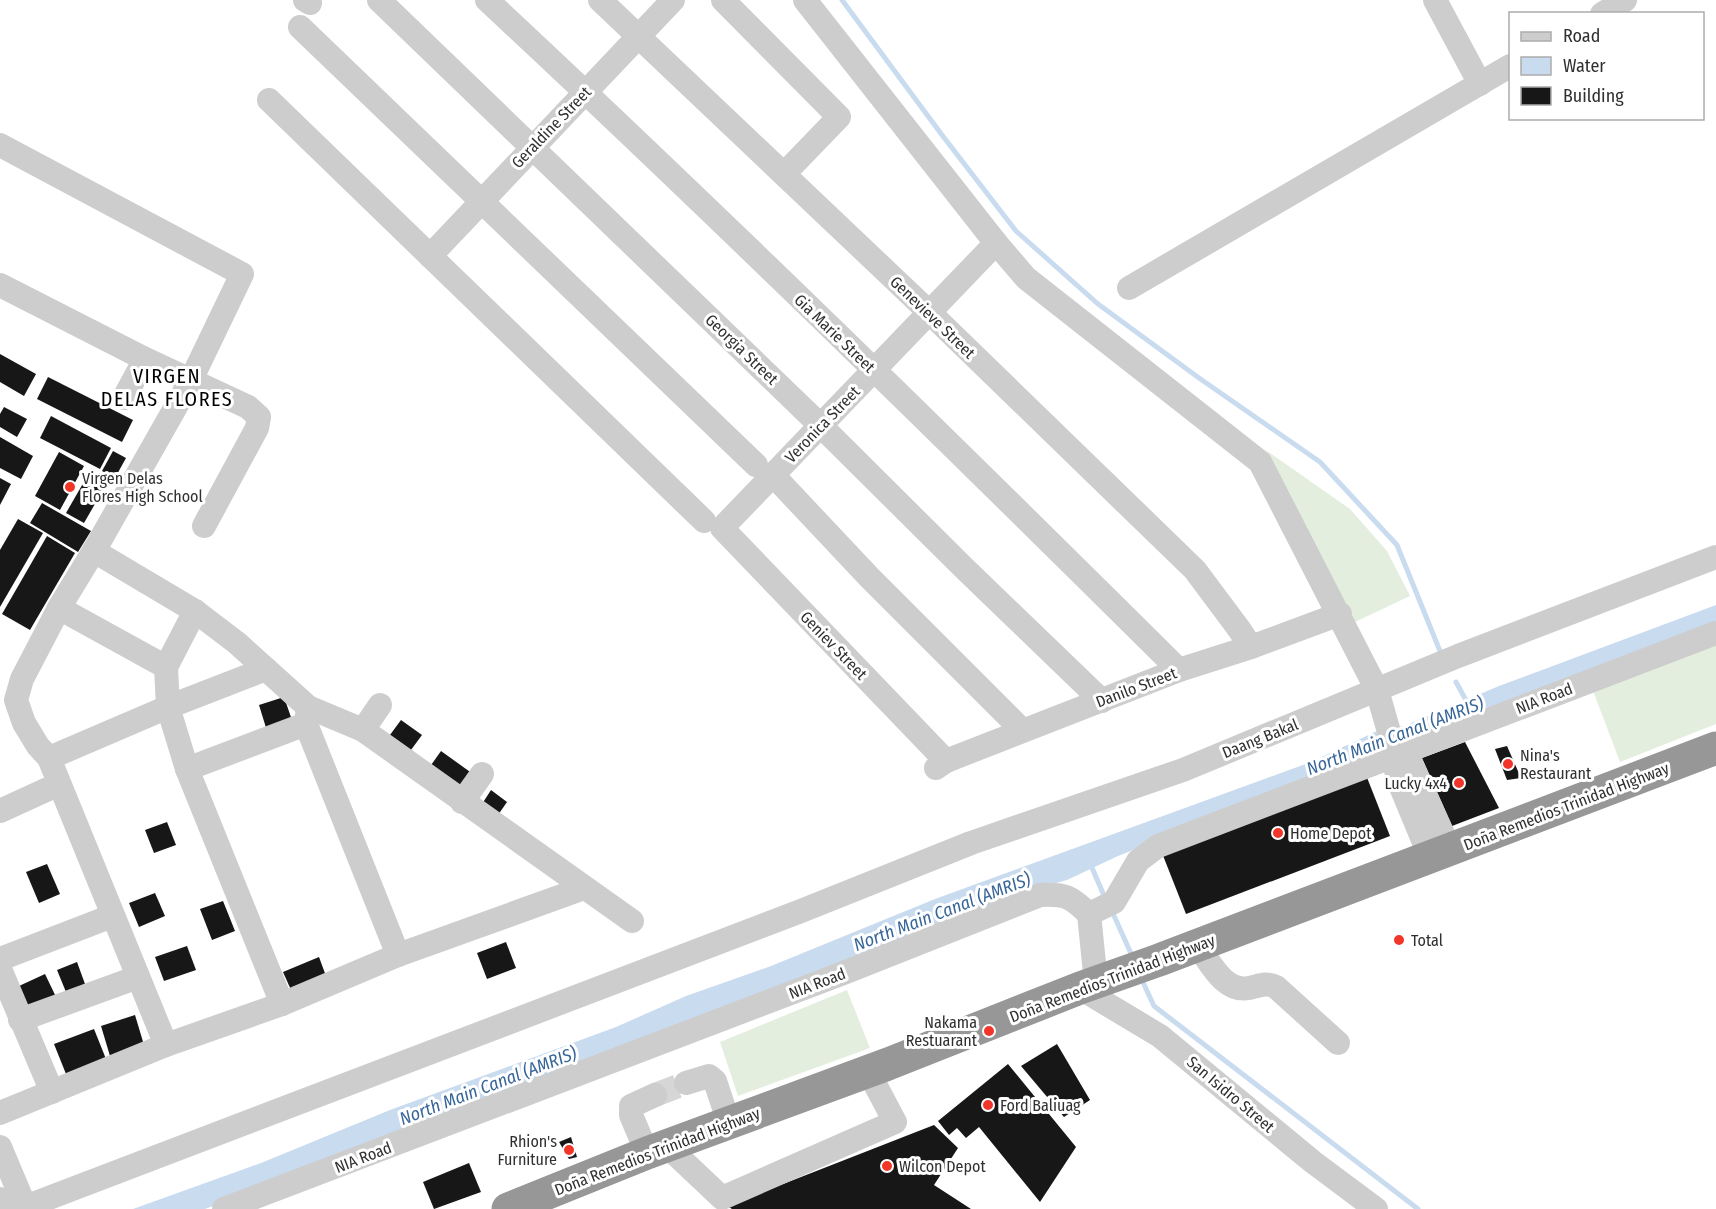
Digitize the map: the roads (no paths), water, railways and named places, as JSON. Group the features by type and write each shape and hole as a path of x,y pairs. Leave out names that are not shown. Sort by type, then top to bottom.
{"highway":[{"name":"Doña Remedios Trinidad Highway","path":"508,1209 657,1150 1716,748"}],"street":[{"name":"Georgia Street","path":"379,0 820,425 1102,701"},
{"name":"Gia Marie Street","path":"488,0 874,370 1179,670"},
{"name":"Genevieve Street","path":"600,0 929,312 1195,570 1251,647"},
{"name":"Geraldine Street","path":"430,256 673,0"},
{"path":"723,0 839,117 784,174"},
{"path":"805,0 1026,278 1260,462 1377,690 1396,747 1440,854"},
{"path":"1435,0 1480,84"},
{"path":"1605,12 1625,0"},
{"path":"300,27 765,470 1022,730"},
{"path":"1129,288 1509,67"},
{"name":"Geniev Street","path":"269,100 713,525 941,764"},
{"path":"0,145 242,274 190,380 94,551 59,608 22,679 16,700 24,723 38,746 49,758 166,1045"},
{"name":"Veronica Street","path":"713,525 765,470 820,425 996,243"},
{"path":"0,285 145,359 248,407 259,417 257,428 204,526"},
{"path":"124,398 145,359"},
{"path":"94,551 195,611 237,642 266,669 307,716 398,955"},
{"name":"Daang Bakal","path":"19,1209 801,911 971,843 1183,770 1458,656 1716,557"},
{"path":"59,608 166,667"},
{"path":"195,611 166,667 168,707 187,769 282,1004"},
{"name":"Danilo Street","path":"941,764 1022,730 1179,670 1251,647 1340,614"},
{"name":"NIA Road","path":"224,1209 813,985 1040,895 1062,894 1076,902 1102,908 1138,861 1158,846 1396,747 1716,633"},
{"path":"49,758 168,707 266,669"},
{"path":"363,730 380,705"},
{"path":"187,769 307,716 363,730 632,921"},
{"path":"462,802 482,774"},
{"path":"0,811 59,784"},
{"path":"0,1113 166,1045 282,1004 398,955 584,888"},
{"path":"1096,983 1102,908"},
{"path":"0,960 112,916"},
{"path":"1197,945 1225,982 1232,987 1247,988 1268,983 1276,987 1338,1042"},
{"path":"0,969 52,1092"},
{"path":"20,1020 138,977"},
{"name":"San Isidro Street","path":"1096,983 1313,1162 1376,1209"},
{"path":"655,1095 631,1106 631,1115 657,1150 722,1198 895,1122 868,1071"},
{"path":"686,1083 709,1076 715,1081 729,1123"},
{"path":"0,1147 19,1209"},
{"path":"0,1199 19,1209"}],"water":[{"name":"North Main Canal (AMRIS)","path":"1716,605 1716,625 1361,760 1118,856 1067,880 1038,888 205,1209 133,1209 261,1163 390,1110 616,1027 686,996 771,966 935,899 1311,762 1377,731 1404,726 1499,686"}],"waterway":[{"path":"842,0 1016,231 1098,304 1320,462 1397,545 1442,656"},
{"path":"1456,682 1468,704"},
{"path":"1090,863 1105,898"},
{"path":"1111,909 1133,958"},
{"path":"1141,978 1154,1006 1418,1209"}],"tunnel":[{"path":"655,1095 686,1083"}],"place":[{"name":"Virgen Delas Flores High School","path":"70,487"},
{"name":"Nina's Restaurant","path":"1508,764"},
{"name":"Lucky 4x4","path":"1459,783"},
{"name":"Home Depot","path":"1278,833"},
{"name":"Total","path":"1399,940"},
{"name":"Nakama Restuarant","path":"989,1031"},
{"name":"Ford Baliuag","path":"988,1105"},
{"name":"Rhion's Furniture","path":"569,1150"},
{"name":"Wilcon Depot","path":"887,1166"}],"district":[{"name":"VIRGEN DELAS FLORES","path":"167,388"}]}
